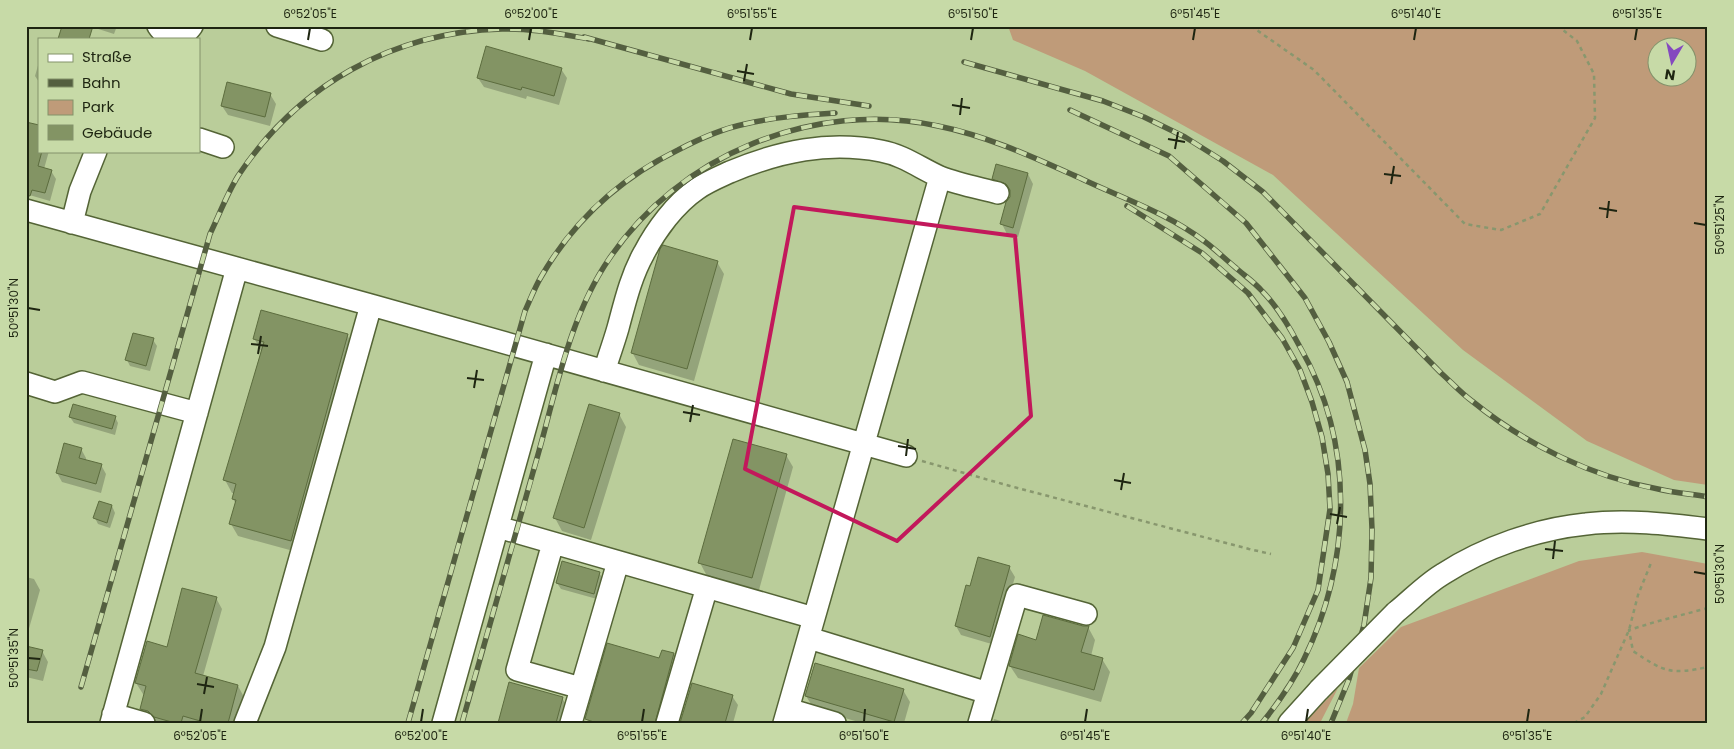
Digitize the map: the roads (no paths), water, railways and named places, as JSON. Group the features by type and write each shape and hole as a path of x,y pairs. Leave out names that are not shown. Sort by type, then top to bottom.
{"lane":[{"path":"165,34 176,37 182,35 192,26"},
{"path":"277,26 322,40"},
{"path":"200,140 223,147"},
{"path":"604,371 628,292 644,252 681,202 696,189 724,175 764,160 808,149 833,146 856,147 884,151 907,160 940,177 998,193"},
{"path":"72,223 80,192 96,152"},
{"path":"835,723 786,716 940,177"},
{"path":"26,210 906,456"},
{"path":"144,723 112,718 237,268"},
{"path":"244,723 275,647 371,305"},
{"path":"443,723 546,354"},
{"path":"26,383 55,392 82,382 197,413"},
{"path":"1288,723 1396,612 1442,574 1483,553 1537,532 1586,524 1618,522 1666,524 1708,529"},
{"path":"498,527 707,587 811,628 988,693"},
{"path":"553,543 517,670 581,688"},
{"path":"571,723 618,562"},
{"path":"666,723 707,587"},
{"path":"979,723 1016,595 1086,614"}],"railway":[{"path":"81,687 210,234 238,176 262,144 289,115 319,90 352,70 386,53 423,40 462,32 502,29 535,30 589,39"},
{"path":"584,37 791,94 869,106"},
{"path":"964,62 1103,101 1144,117 1185,137 1223,161 1263,192 1441,373 1464,395 1493,417 1537,445 1584,467 1633,484 1708,497"},
{"path":"1070,110 1169,156 1246,223 1305,298 1329,342 1347,382 1365,450 1370,484 1372,529 1371,578 1364,625 1349,679 1331,723"},
{"path":"408,723 525,311 539,281 554,256 583,219 617,188 657,161 686,146 702,138 745,124 778,118 835,113"},
{"path":"462,723 566,352 584,304 609,259 638,222 673,191 711,164 753,143 798,129 844,121 891,120 957,130 1011,148 1160,214 1204,241 1253,282 1273,303 1288,325 1318,384 1331,422 1338,462 1341,502 1338,543 1331,582 1320,621 1295,676 1262,723"},
{"path":"1127,206 1202,253 1248,293 1282,338 1300,370 1322,437 1328,474 1330,509 1318,590 1293,648 1251,713 1242,723"}]}
